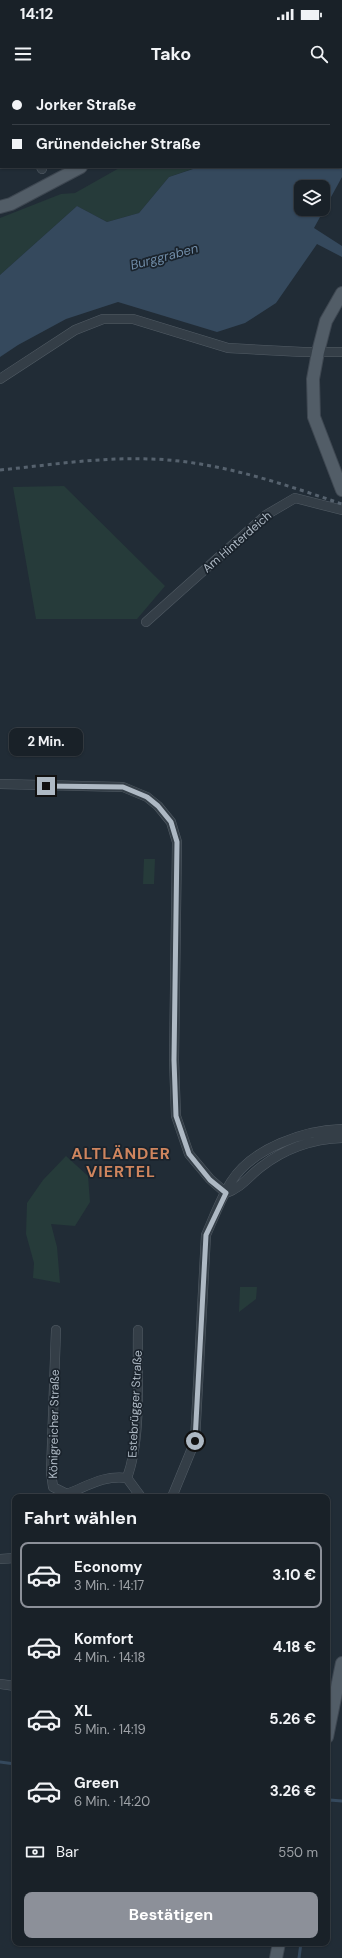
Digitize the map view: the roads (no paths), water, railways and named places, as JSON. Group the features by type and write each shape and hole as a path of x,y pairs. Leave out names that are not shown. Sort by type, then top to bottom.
{"main road":[{"path":"0,207 12,204 79,168"},
{"path":"342,293 326,321 313,379 314,416 342,490"},
{"path":"330,1722 342,1664"},
{"path":"276,1958 278,1946"}],"street":[{"path":"0,379 75,330 103,319 133,319 228,348 342,352"},
{"name":"Am Hinterdeich","path":"146,622 266,515 295,498 342,510"},
{"path":"0,784 123,787 147,797 158,806 171,822 177,842 174,1060 176,1116 189,1154 210,1180 226,1193"},
{"path":"173,1494 195,1441 206,1235 231,1182 243,1169 273,1146 302,1135 342,1129"},
{"path":"226,1193 237,1189 260,1168 278,1156 312,1141 342,1138"},
{"name":"Königreicher Straße","path":"56,1330 51,1472 53,1487 67,1494 101,1479 115,1476 127,1478"},
{"name":"Estebrügger Straße","path":"127,1478 133,1462 135,1440 138,1330"},
{"path":"127,1478 139,1494"},
{"path":"0,1559 12,1558"},
{"path":"0,1684 12,1686"}],"water":[{"name":"Burggraben","path":"196,168 342,168 342,177 330,199 330,180 294,180 294,216 321,216 314,228 342,246 342,257 317,244 276,303 245,323 217,332 118,302 66,319 18,345 0,357 0,275 77,206 107,222 139,213 169,177"}],"waterway":[{"path":"0,1762 12,1764"},
{"path":"330,1800 342,1801"},
{"path":"299,1958 301,1946"}],"railway":[{"path":"0,470 113,459 151,459 175,461 200,464 248,474 296,488 342,504"}],"district":[{"name":"ALTLÄNDER VIERTEL","path":"121,1162"}]}
